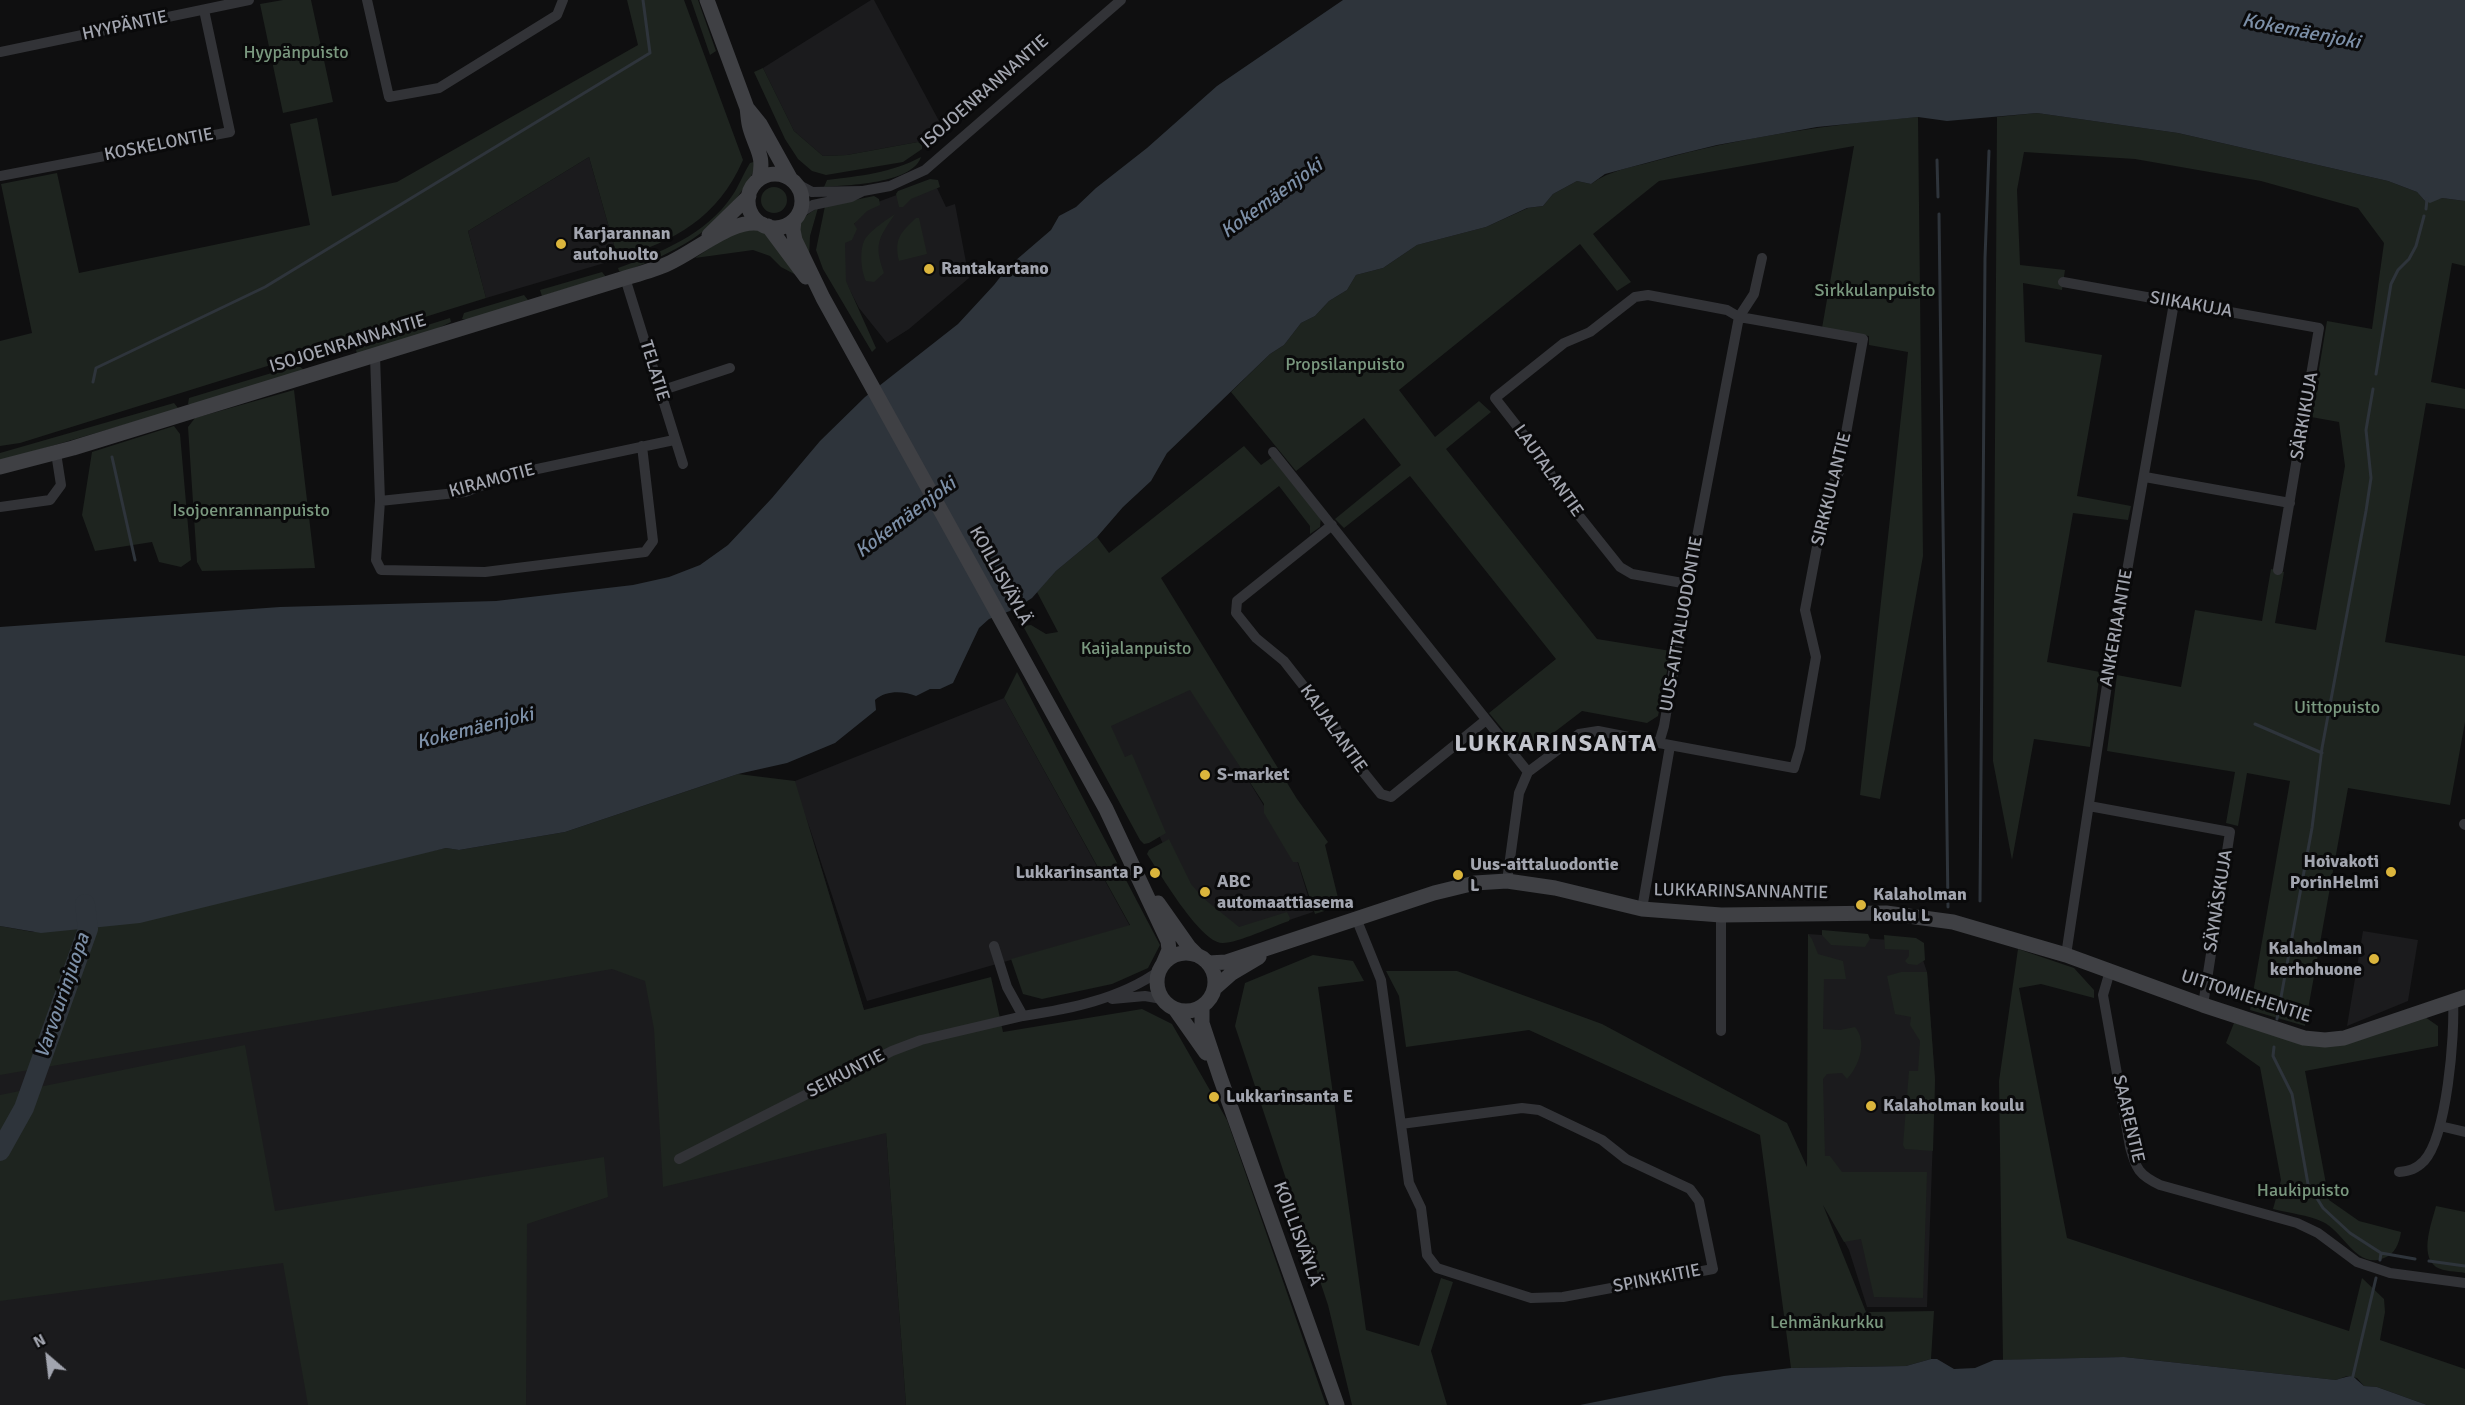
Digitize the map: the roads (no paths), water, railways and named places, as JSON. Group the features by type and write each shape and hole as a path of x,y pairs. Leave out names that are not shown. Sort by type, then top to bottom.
{"street":[{"name":"HYYPÄNTIE","path":"0,52 249,0"},
{"path":"367,0 388,97 439,88 557,15 563,0"},
{"path":"707,0 747,108 749,127 761,156 762,169 749,196 751,213 765,225 781,227 796,217 802,200 760,124 747,108"},
{"name":"ISOJOENRANNANTIE","path":"793,181 812,192 863,191 890,186 925,170 1121,0"},
{"name":"KOSKELONTIE","path":"0,176 230,132 204,10"},
{"path":"759,179 777,174 793,181"},
{"name":"ISOJOENRANNANTIE","path":"796,217 813,204 851,197 863,191"},
{"name":"ISOJOENRANNANTIE","path":"701,244 749,196"},
{"name":"KOILLISVÄYLÄ","path":"796,217 793,230 795,240 823,298 1106,809 1139,876 1168,941 1169,950 1161,968"},
{"name":"ISOJOENRANNANTIE","path":"0,467 56,453 375,357 626,278 665,265 738,225 753,222 765,225"},
{"name":"KOILLISVÄYLÄ","path":"765,225 823,298"},
{"name":"UUS-AITTALUODONTIE","path":"1642,909 1664,744 1664,726 1688,584 1739,316 1754,294 1762,258"},
{"name":"TELATIE","path":"626,278 683,464"},
{"name":"SIIKAKUJA","path":"2063,282 2319,328"},
{"name":"LAUTALANTIE","path":"1688,584 1632,574 1620,567 1557,488 1545,462 1495,398 1564,343 1590,332 1635,297 1648,295 1727,310 1739,316"},
{"name":"ANKERIAANTIE","path":"2066,955 2107,685 2174,303"},
{"name":"SIRKKULANTIE","path":"1664,744 1794,768 1800,748 1816,657 1805,610 1826,499 1839,472 1863,339 1739,316"},
{"name":"SÄRKIKUJA","path":"2278,570 2319,328"},
{"path":"375,357 380,501 376,560 381,570 485,572 645,552 653,541 642,446"},
{"path":"660,391 730,368"},
{"name":"KIRAMOTIE","path":"380,501 465,492 509,475 674,440"},
{"path":"1273,452 1528,772"},
{"path":"0,507 50,500 61,485 56,453"},
{"path":"2145,477 2290,503"},
{"name":"KAIJALANTIE","path":"1332,525 1237,601 1236,612 1256,638 1284,661 1335,726 1344,748 1381,795 1391,797 1486,720"},
{"path":"1507,881 1519,793 1528,772 1579,734 1598,732 1664,744"},
{"name":"SÄYNÄSKUJA","path":"2089,806 2230,832 2203,1005"},
{"name":"KOILLISVÄYLÄ","path":"1139,876 1189,947 1203,959"},
{"name":"LUKKARINSANNANTIE","path":"1203,959 1226,962 1356,918 1475,883 1507,881 1555,888 1642,909 1721,915 1886,914 1953,922 2017,940"},
{"path":"1721,915 1721,1031"},
{"name":"SPINKKITIE","path":"1356,918 1381,980 1408,1183 1421,1208 1427,1255 1437,1268 1531,1298 1563,1297 1713,1269 1699,1201 1690,1189 1626,1159 1602,1140 1539,1110 1522,1108 1401,1124"},
{"name":"LUKKARINSANNANTIE","path":"1215,988 1232,973 1293,939"},
{"name":"UITTOMIEHENTIE","path":"2017,940 2304,1038 2325,1040 2344,1038 2459,998"},
{"path":"994,946 1007,987 1023,1017"},
{"path":"1180,954 1203,959 1215,975 1215,988 1212,996 1202,1006 1189,1011 1176,1009 1162,999 1157,983 1161,968 1180,954"},
{"name":"SEIKUNTIE","path":"1094,1001 1139,984 1161,968"},
{"name":"SAARENTIE","path":"2109,971 2103,995 2130,1147 2136,1167 2144,1178 2160,1185 2297,1223 2318,1233 2357,1262 2390,1273 2465,1283"},
{"name":"SEIKUNTIE","path":"679,1159 892,1051 921,1040 1094,1001 1145,996 1162,999"},
{"path":"2399,1172 2413,1170 2425,1160 2440,1126 2459,998"},
{"name":"KOILLISVÄYLÄ","path":"1202,1006 1202,1023 1220,1077 1337,1405"},
{"name":"KOILLISVÄYLÄ","path":"1176,1009 1195,1035 1220,1077"},
{"path":"2440,1126 2465,1132"}],"water":[{"name":"Kokemäenjoki","path":"1343,0 2465,0 2465,201 2442,198 2430,203 2417,192 2388,181 2178,133 2037,113 1947,121 1918,117 1817,127 1717,145 1676,155 1605,174 1591,184 1577,181 1553,194 1543,206 1527,208 1486,227 1417,245 1383,268 1356,275 1347,290 1329,301 1315,316 1301,323 1284,345 1270,354 1167,453 1151,481 1123,507 1097,537 1056,571 1032,598 1015,609 989,619 979,628 953,683 940,689 930,689 916,696 895,692 884,694 875,700 876,710 835,743 787,763 738,774 565,832 459,850 446,848 140,923 41,933 0,926 0,627 280,607 496,601 633,585 669,577 700,565 728,545 772,498 820,441 865,397 958,324 1008,267 1051,230 1059,216 1076,207 1217,86"},
{"path":"2124,1357 2336,1380 2352,1377 2364,1386 2377,1387 2427,1405 1580,1405 1724,1376 1791,1368 1906,1366 1937,1359 1954,1369 1975,1368 1994,1360"}],"waterway":[{"path":"93,382 96,368 265,287 650,53 643,0"},
{"path":"1980,901 1985,258 1989,151"},
{"path":"1937,160 1938,197"},
{"path":"2426,209 2427,199"},
{"path":"1939,214 1948,907"},
{"path":"2376,374 2391,284 2398,270 2409,259 2416,246 2424,216"},
{"path":"2277,1019 2312,828 2322,748 2366,511 2371,478 2366,430 2373,389"},
{"path":"112,457 135,560"},
{"path":"2255,724 2322,753"},
{"name":"Varvourinjuopa","path":"0,1151 24,1108 88,929 85,904"},
{"path":"2274,1047 2273,1056 2292,1094 2308,1184 2323,1208 2350,1233 2381,1253 2380,1260"},
{"path":"2381,1253 2415,1259"},
{"path":"2429,1261 2465,1266"},
{"path":"2352,1380 2376,1278"}],"place":[{"name":"Karjarannan autohuolto","path":"561,244"},
{"name":"Rantakartano","path":"929,269"},
{"name":"S-market","path":"1205,775"},
{"name":"Hoivakoti PorinHelmi","path":"2391,872"},
{"name":"Lukkarinsanta P","path":"1155,873"},
{"name":"Uus-aittaluodontie L","path":"1458,875"},
{"name":"ABC automaattiasema","path":"1205,892"},
{"name":"Kalaholman koulu L","path":"1861,905"},
{"name":"Kalaholman kerhohuone","path":"2374,959"},
{"name":"Lukkarinsanta E","path":"1214,1097"},
{"name":"Kalaholman koulu","path":"1871,1106"}],"district":[{"name":"LUKKARINSANTA","path":"1556,745"}],"park label":[{"name":"Hyypänpuisto","path":"296,53"},
{"name":"Sirkkulanpuisto","path":"1875,291"},
{"name":"Propsilanpuisto","path":"1345,365"},
{"name":"Isojoenrannanpuisto","path":"251,511"},
{"name":"Kaijalanpuisto","path":"1136,649"},
{"name":"Uittopuisto","path":"2337,708"},
{"name":"Haukipuisto","path":"2303,1191"},
{"name":"Lehmänkurkku","path":"1827,1323"}]}
